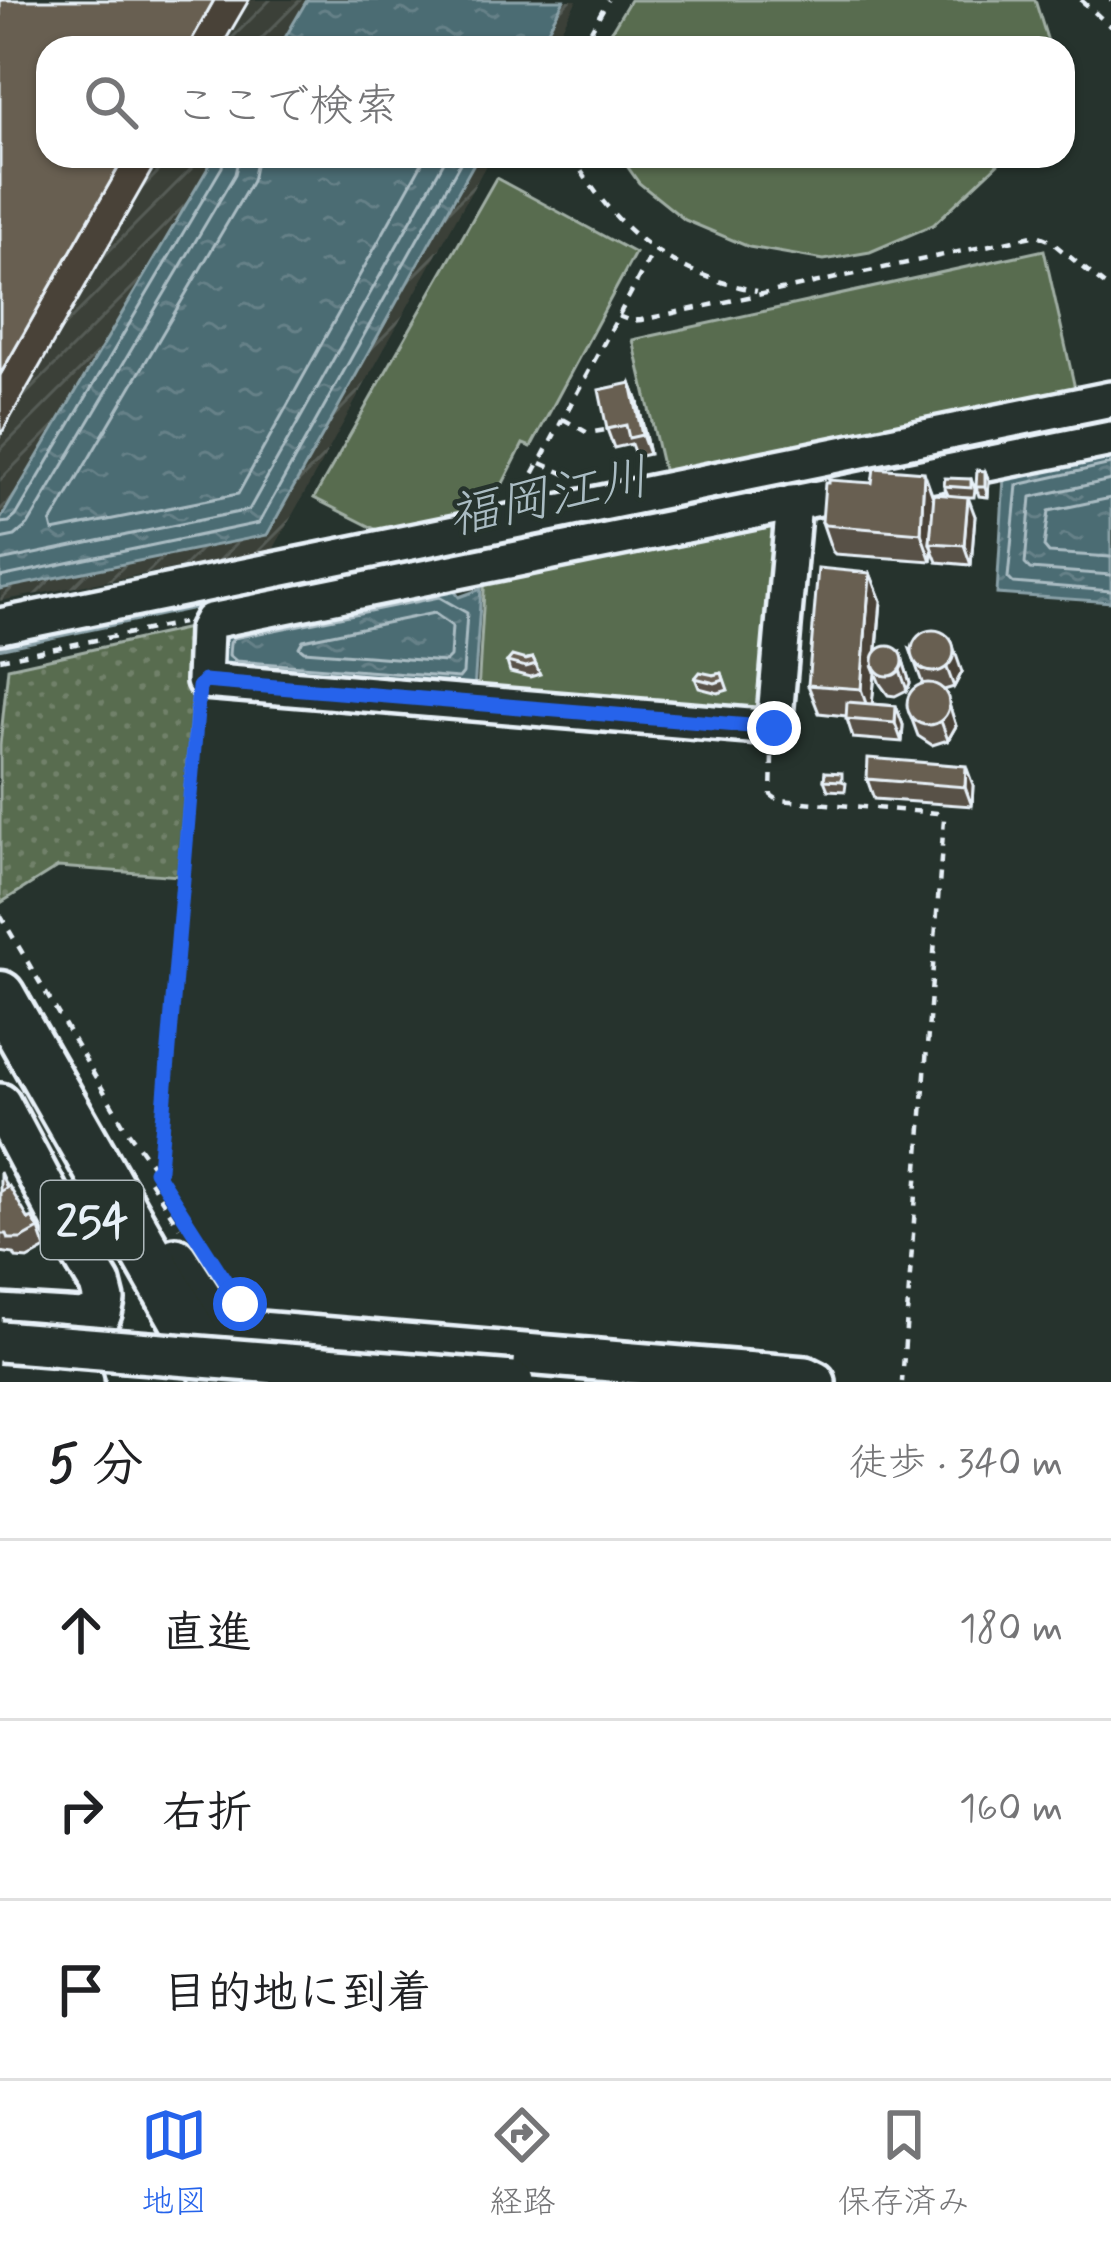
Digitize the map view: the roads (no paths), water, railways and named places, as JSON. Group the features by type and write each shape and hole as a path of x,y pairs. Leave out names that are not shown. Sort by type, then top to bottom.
{"highway":[{"name":"254","path":"0,996 220,1382"},
{"name":"254","path":"0,1058 185,1382"}],"main road":[{"path":"0,1104 104,1292 101,1313 90,1319 0,1315"},
{"path":"74,1126 130,1188 212,1313 247,1331 594,1358 805,1377 815,1382"},
{"path":"0,1341 512,1382"},
{"path":"0,1376 64,1381"}],"lane":[{"path":"0,626 1111,399"},
{"path":"790,503 793,514 774,728 204,681 206,630 211,621 790,503 1111,439"},
{"path":"49,1318 64,1381"},
{"path":"333,1382 335,1340"}],"water":[{"path":"307,0 564,0 544,36 286,36"},
{"path":"208,168 471,168 267,535 0,589 0,520"},
{"path":"1111,452 1111,602 997,594 1004,477"},
{"path":"448,583 459,597 481,589 474,691 229,673 216,660 218,639 225,628"}],"waterway":[{"name":"福岡江川","path":"0,646 627,515"},
{"path":"0,609 46,600"}]}
